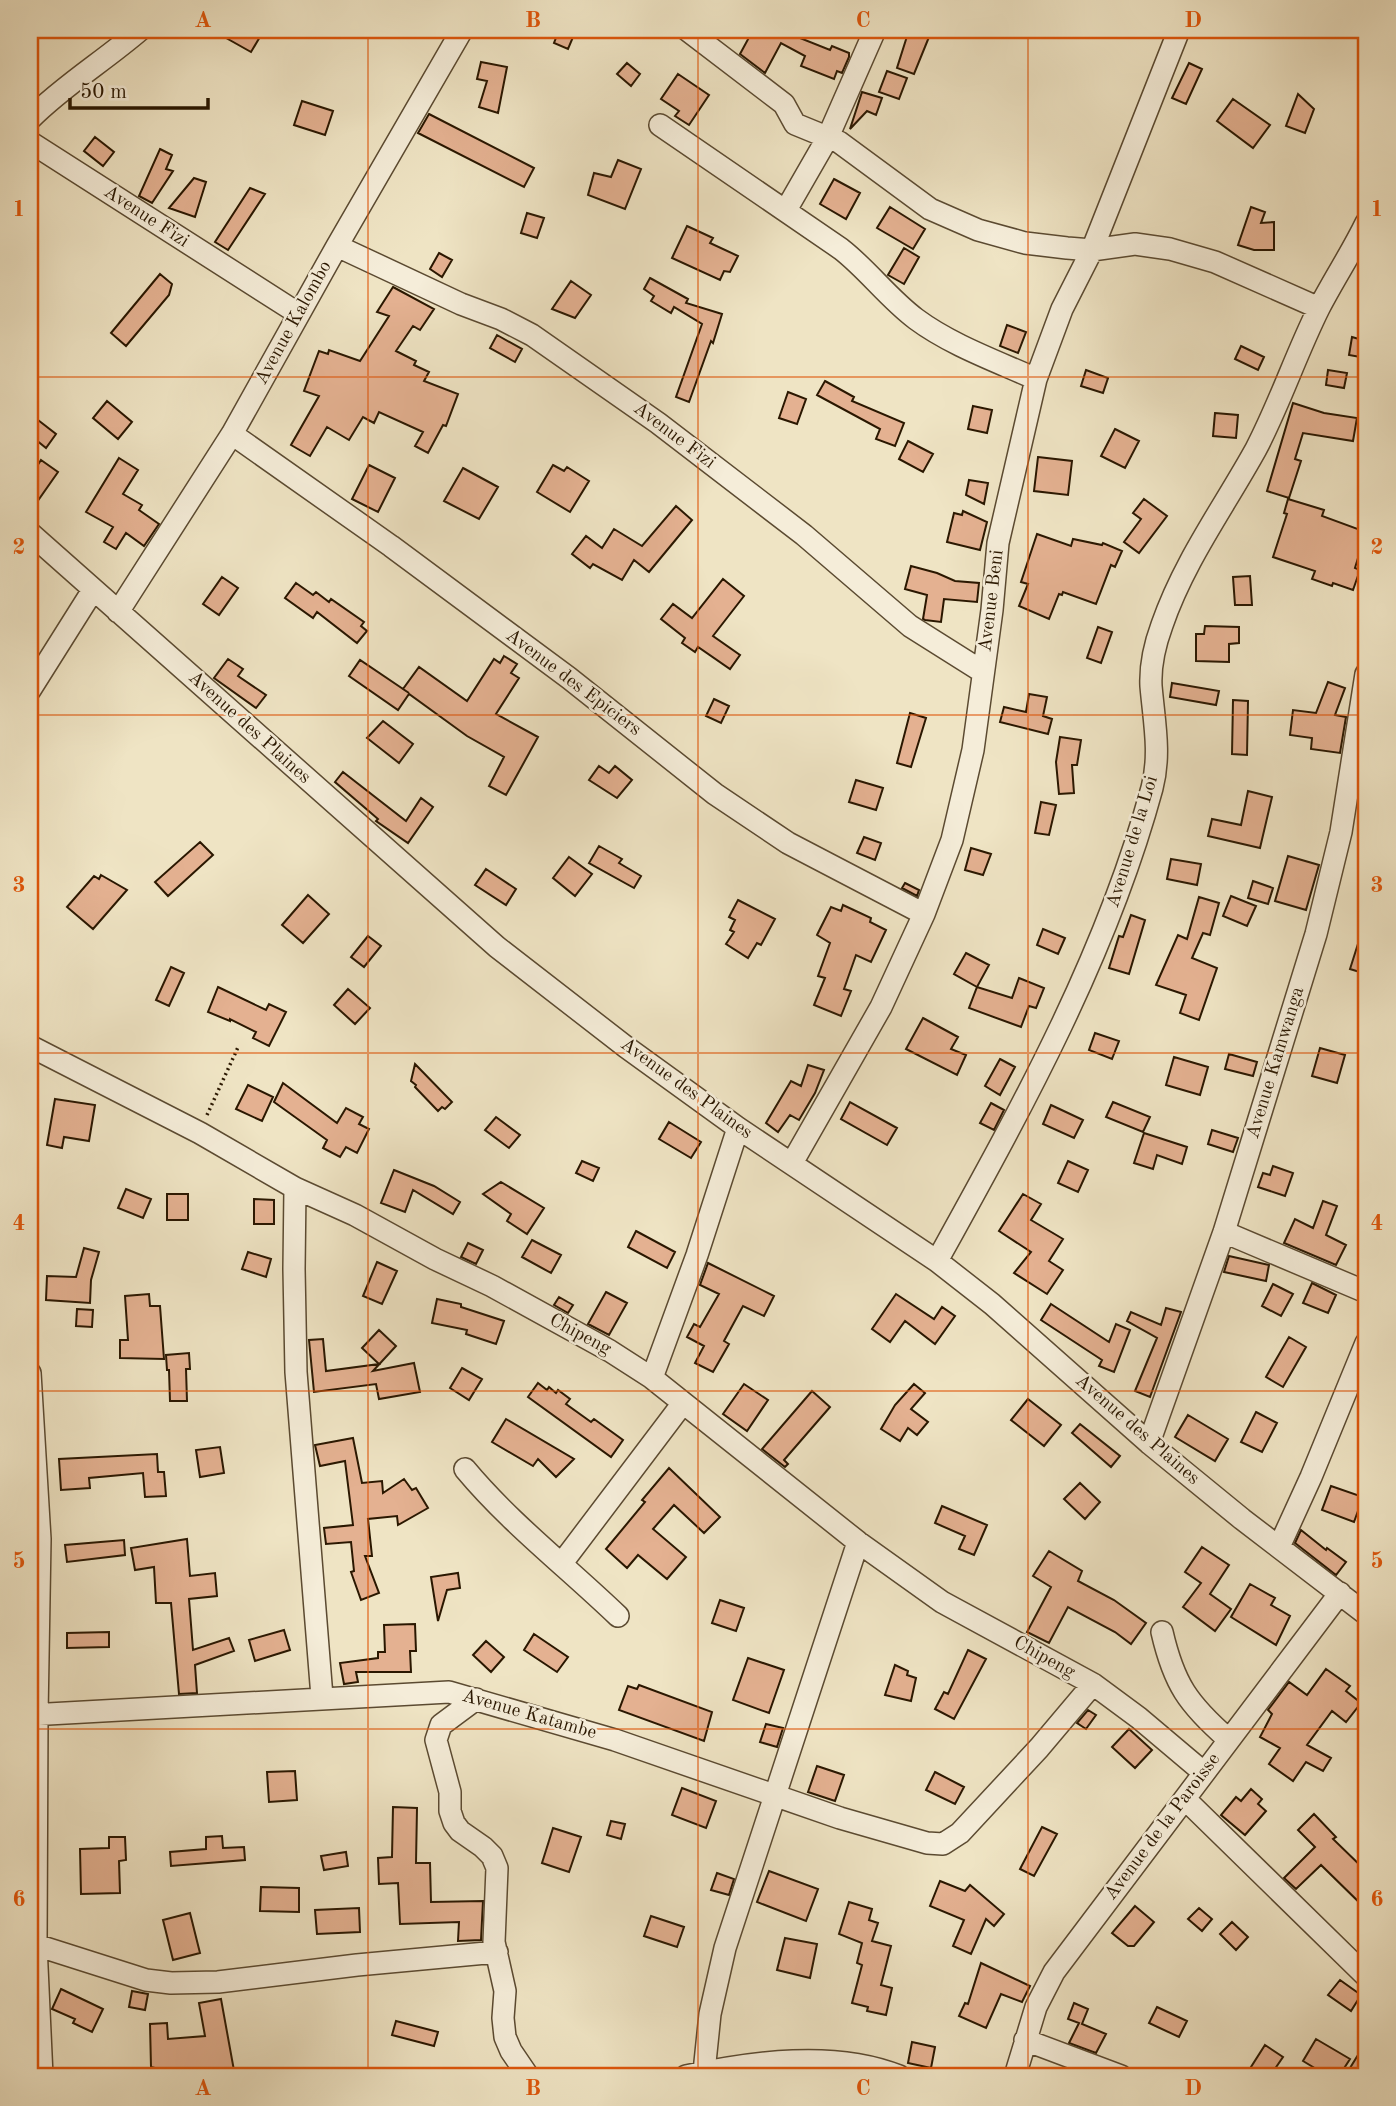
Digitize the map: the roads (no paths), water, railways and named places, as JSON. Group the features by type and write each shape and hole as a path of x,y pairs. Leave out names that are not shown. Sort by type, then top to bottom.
{"street":[{"path":"30,119 67,85 140,30"},
{"name":"Avenue Kalombo","path":"118,612 232,434 462,30"},
{"path":"687,30 785,104 795,124 828,137 869,163 930,209 956,222 1025,243 1092,250 1135,244 1170,249 1215,262 1319,308"},
{"path":"786,210 828,137 875,30"},
{"name":"Avenue Beni","path":"792,1163 881,1007 924,914 953,840 973,750 999,543 1036,379 1062,309 1092,250 1180,30"},
{"path":"660,125 786,210 864,267 892,298 915,318 943,336 1036,379"},
{"name":"Avenue Fizi","path":"30,142 299,314"},
{"name":"Avenue de la Loi","path":"937,1261 1044,1064 1105,929 1125,877 1155,775 1157,745 1152,666 1161,626 1192,556 1268,425 1319,308 1366,223"},
{"name":"Avenue Fizi","path":"337,246 532,335 669,431 804,535 910,626 984,672"},
{"name":"Avenue des Epiciers","path":"232,434 391,546 559,670 715,794 788,843 924,914"},
{"name":"Avenue des Plaines","path":"30,533 496,947 615,1039 738,1128 937,1261 992,1304 1149,1443 1366,1614"},
{"path":"30,690 93,590"},
{"name":"Avenue Kamwanga","path":"1149,1443 1224,1232 1316,934 1334,865 1366,674"},
{"name":"Chipeng","path":"30,1046 200,1133 295,1188 355,1215 435,1259 492,1286 610,1351 652,1378 858,1542 942,1601 1093,1684 1139,1718 1203,1772"},
{"path":"652,1378 697,1255 738,1128"},
{"path":"295,1188 296,1372 322,1697"},
{"path":"1224,1232 1366,1292"},
{"path":"1279,1547 1366,1343"},
{"path":"30,1373 40,1539 33,1715 36,1945 42,2076"},
{"path":"562,1563 683,1403"},
{"path":"465,1469 508,1516 618,1616"},
{"path":"858,1542 734,1918 716,1981 706,2043 695,2074 791,2061 856,2064 899,2076"},
{"name":"Avenue de la Paroisse","path":"1015,2076 1036,2007 1054,1972 1340,1593"},
{"path":"1161,1632 1169,1664 1184,1691 1202,1716 1228,1739"},
{"name":"Avenue Katambe","path":"33,1715 437,1691 475,1699 615,1740 776,1797 927,1843 943,1844 960,1833 1040,1748 1093,1684"},
{"path":"475,1699 441,1725 436,1740 450,1792 450,1811 454,1823 460,1831 492,1856 497,1868 494,1941 505,1991 505,2037 528,2076"},
{"path":"1185,1799 1366,1976"},
{"path":"36,1945 146,1980 171,1983 218,1982 383,1962 497,1952"},
{"path":"1025,2040 1121,2076"}]}
